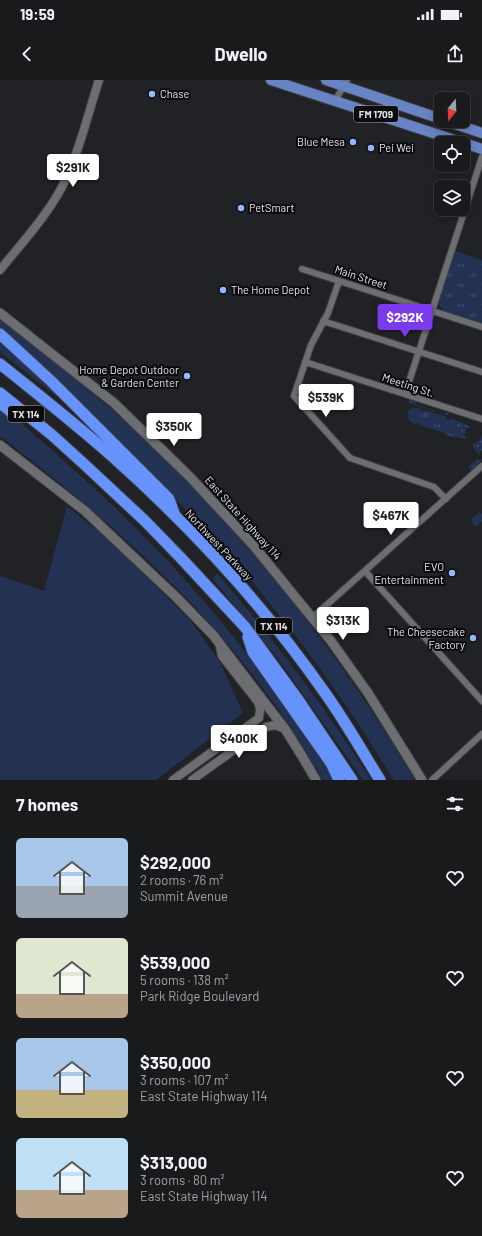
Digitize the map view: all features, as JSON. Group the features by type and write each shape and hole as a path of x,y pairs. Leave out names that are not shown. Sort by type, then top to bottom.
{"highway":[{"path":"0,334 170,499 175,517"},
{"name":"Northwest Parkway","path":"0,364 42,397 114,459 175,517 236,580 285,639 326,693 380,780"},
{"name":"TX 114","path":"0,393 52,435 150,526 245,628 299,701 352,780"},
{"path":"0,403 35,431 52,435"},
{"path":"245,628 253,652 331,763 340,780"},
{"path":"359,745 372,753 388,780"}],"main road":[{"name":"FM 1709","path":"271,80 482,149"},
{"name":"FM 1709","path":"326,80 346,83 434,116"},
{"path":"467,128 482,133"},
{"name":"East State Highway 114","path":"0,313 114,403 190,477 253,545 331,641 368,694 422,780"},
{"path":"0,445 86,511 176,597 219,641 285,729 316,780"}],"street":[{"path":"0,270 55,200 63,186 74,160 99,80"},
{"path":"335,101 346,83"},
{"path":"405,394 482,157"},
{"name":"Main Street","path":"302,268 482,327"},
{"path":"339,281 332,304 314,337 294,396 345,454 355,461 434,487 446,499"},
{"path":"323,321 482,372"},
{"name":"Meeting St.","path":"305,362 482,419"},
{"path":"312,618 446,499 481,470"},
{"path":"365,571 482,701"},
{"path":"173,780 259,718 260,709 258,702 222,656 219,641"},
{"path":"192,780 266,727 275,725 285,729"},
{"path":"432,780 482,734"}],"green space":[{"path":"455,251 482,260 482,323 444,311 440,306 439,301"},
{"path":"0,318 115,412 182,477 242,541 325,644 375,716 415,780 394,780 324,674 244,571 163,486 0,328"},
{"path":"0,337 57,395 56,396 0,352"},
{"path":"410,399 416,402 415,404 446,414 449,412 448,415 409,403"},
{"path":"0,407 38,437 102,495 181,575 230,632 253,662 306,735 334,780 323,780 291,728 257,680 180,592 137,550 93,511 0,436"},
{"path":"413,408 421,409 421,411 424,412 425,410 446,417 446,419 449,420 450,418 461,422 458,437 456,438 444,434 445,432 411,422 407,416 409,410"},
{"path":"462,423 470,426 464,434 466,439 458,437"},
{"path":"482,435 482,450 478,454 472,445 480,440"},
{"path":"478,458 480,460 482,459 482,461 480,461 472,470 468,467"},
{"path":"67,506 116,546 190,620 221,664 243,713 156,780 0,780 0,576 44,591"},
{"path":"479,512 482,514 482,521 476,527 470,520"},
{"path":"217,573 258,622 298,674 371,780 363,780 279,660 212,578"}],"place":[{"name":"Chase","path":"152,94"},
{"name":"Blue Mesa","path":"353,142"},
{"name":"Pei Wei","path":"371,148"},
{"name":"PetSmart","path":"241,208"},
{"name":"The Home Depot","path":"223,290"},
{"name":"Home Depot Outdoor & Garden Center","path":"187,376"},
{"name":"EVO Entertainment","path":"452,573"},
{"name":"The Cheesecake Factory","path":"473,638"}]}
